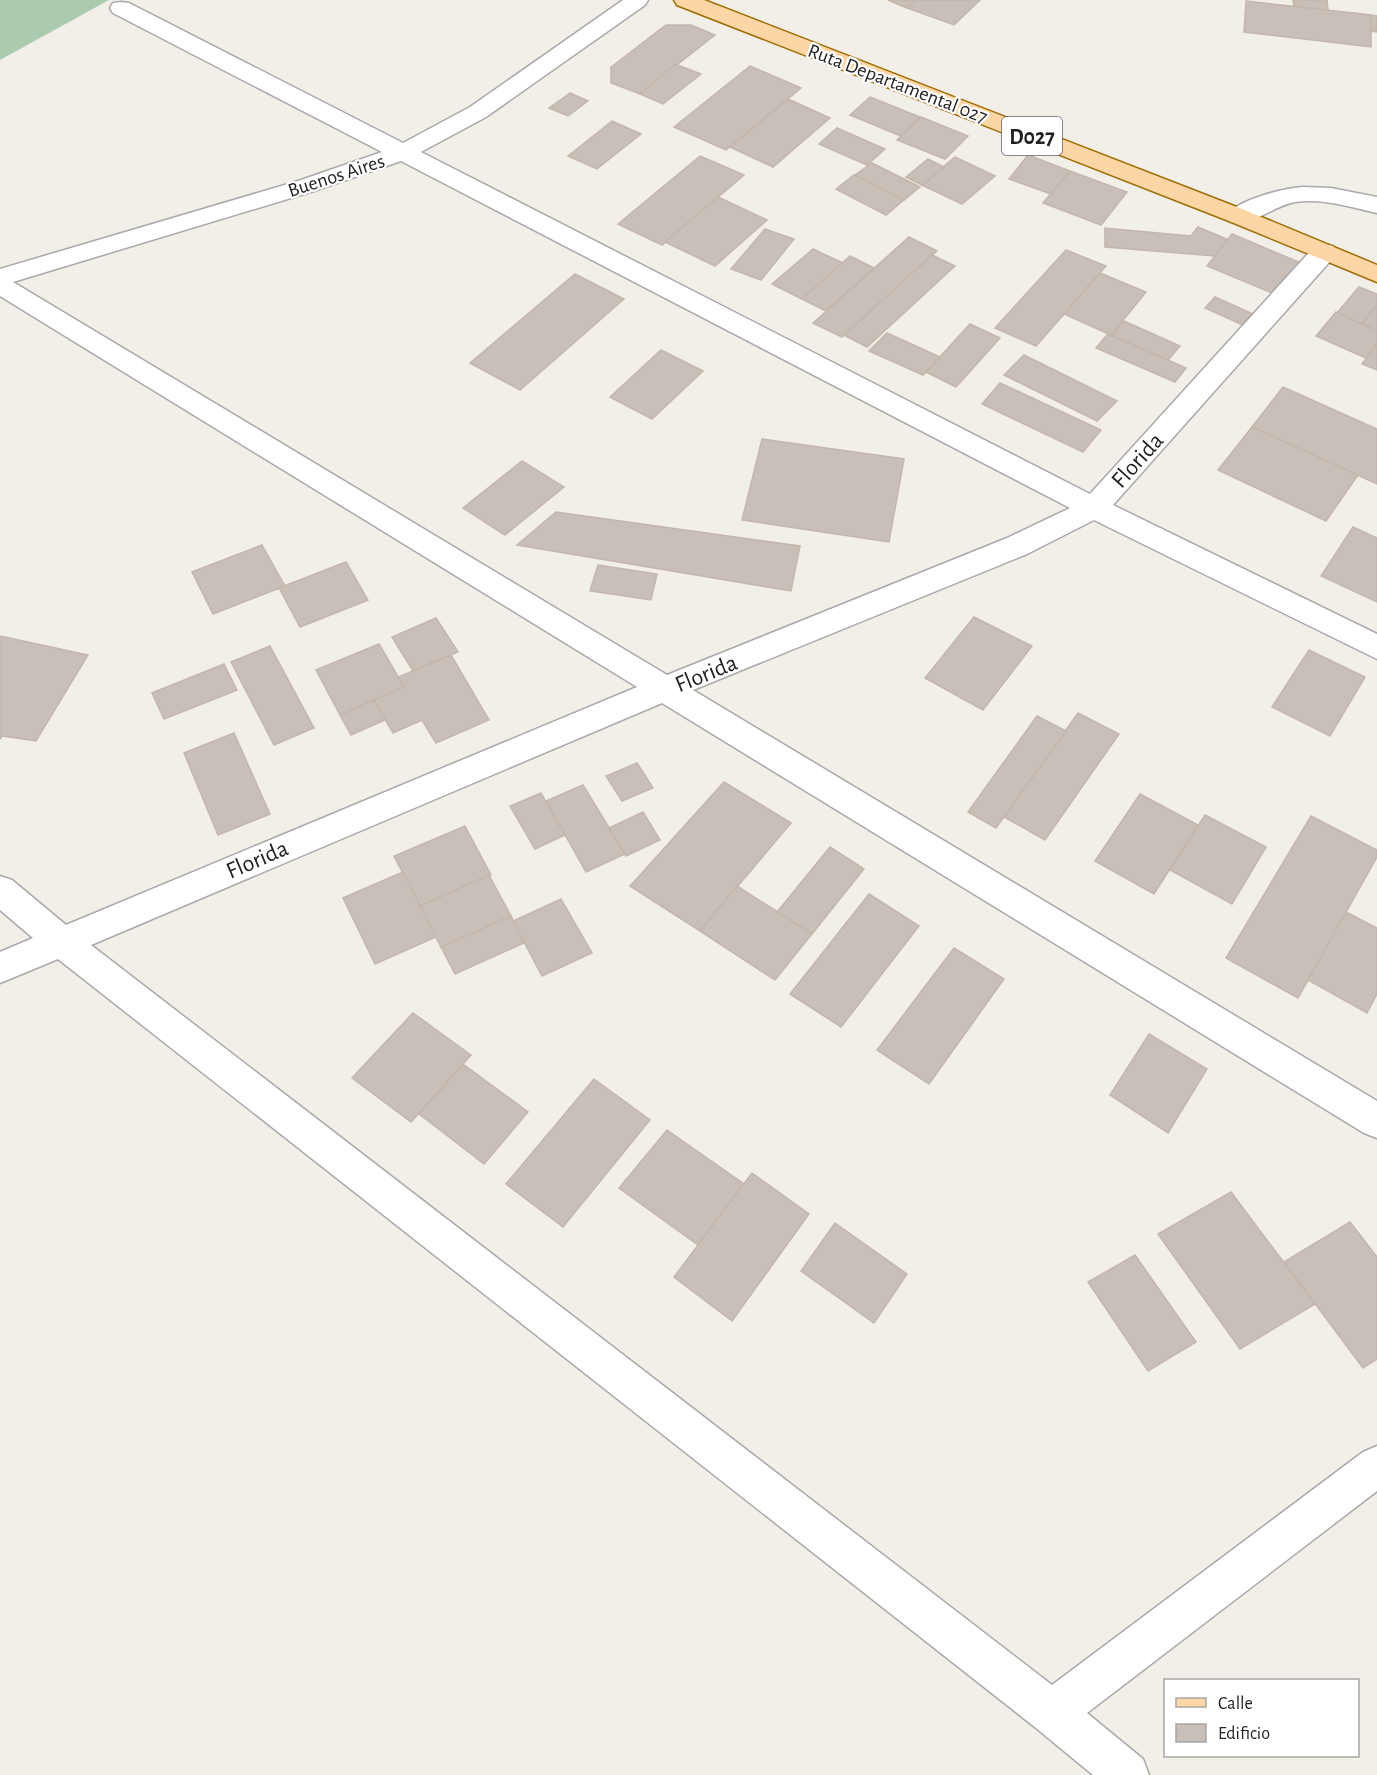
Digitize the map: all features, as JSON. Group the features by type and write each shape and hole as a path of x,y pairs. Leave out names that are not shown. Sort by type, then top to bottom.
{"main road":[{"name":"Ruta Departamental 027","path":"685,0 1238,216 1377,274"}],"street":[{"name":"Buenos Aires","path":"0,277 306,186 402,153 478,112 637,0"},
{"path":"120,8 1094,508 1377,646"},
{"path":"1238,216 1277,199 1304,194 1333,196 1377,205"},
{"name":"Florida","path":"0,968 550,735 1017,546 1094,508 1324,252"},
{"path":"0,285 1377,1121"},
{"path":"0,890 61,941 1052,1712 1127,1775"},
{"path":"1052,1712 1377,1466"}],"green space":[{"path":"0,0 109,0 0,60"}],"building":[{"path":"888,0 915,0 907,8"},
{"path":"915,0 980,0 954,25 907,8"},
{"path":"1293,0 1327,0 1328,10 1294,7"},
{"path":"1246,1 1371,15 1371,47 1244,32"},
{"path":"1371,15 1377,16 1377,32 1371,31"},
{"path":"666,25 691,25 715,35 640,94 611,83 611,67"},
{"path":"675,64 701,74 663,104 640,94"},
{"path":"750,66 801,88 726,150 674,127"},
{"path":"570,93 588,101 568,116 549,108"},
{"path":"870,97 920,117 901,136 850,115"},
{"path":"788,99 830,118 773,167 730,147"},
{"path":"921,117 968,136 945,159 897,140"},
{"path":"612,121 641,134 597,169 568,156"},
{"path":"837,128 885,149 867,165 819,144"},
{"path":"1028,155 1070,171 1051,194 1009,179"},
{"path":"700,156 744,175 662,245 618,224"},
{"path":"955,157 995,176 962,204 922,185"},
{"path":"928,159 944,167 922,185 906,177"},
{"path":"872,163 920,187 904,200 855,175"},
{"path":"1070,171 1127,192 1101,225 1043,203"},
{"path":"854,175 904,200 886,215 836,189"},
{"path":"718,197 767,220 715,266 665,242"},
{"path":"1198,227 1229,240 1215,256 1105,247 1105,228 1191,236"},
{"path":"765,229 794,239 761,280 731,269"},
{"path":"1232,234 1301,263 1272,293 1207,266"},
{"path":"909,237 937,251 842,337 813,323"},
{"path":"813,249 843,263 802,299 772,284"},
{"path":"1066,250 1106,266 1036,346 995,328"},
{"path":"932,255 955,266 867,347 844,335"},
{"path":"850,256 874,268 826,311 802,299"},
{"path":"1100,273 1146,292 1111,335 1064,314"},
{"path":"575,274 624,299 520,390 470,363"},
{"path":"1359,287 1377,294 1377,305 1362,324 1337,313"},
{"path":"1215,297 1253,314 1243,325 1205,308"},
{"path":"1377,305 1377,331 1362,324"},
{"path":"1336,312 1377,331 1377,344 1366,358 1316,336"},
{"path":"1124,321 1180,346 1168,360 1112,336"},
{"path":"970,324 1000,338 956,387 926,372"},
{"path":"887,333 940,357 923,375 869,351"},
{"path":"1108,334 1186,368 1175,382 1096,348"},
{"path":"1377,344 1377,370 1362,364"},
{"path":"661,350 703,371 652,419 610,397"},
{"path":"1024,355 1117,401 1097,421 1004,375"},
{"path":"1000,383 1101,430 1083,452 982,404"},
{"path":"1283,387 1377,429 1377,484 1252,427"},
{"path":"1252,427 1358,475 1326,521 1218,470"},
{"path":"762,439 904,459 889,542 742,520"},
{"path":"522,461 564,487 505,535 463,508"},
{"path":"556,512 800,546 791,591 517,545"},
{"path":"1353,527 1377,538 1377,602 1321,576"},
{"path":"262,545 285,586 213,614 192,572"},
{"path":"346,562 368,600 300,627 279,588"},
{"path":"598,565 657,574 651,600 590,591"},
{"path":"974,617 1032,646 983,710 925,678"},
{"path":"436,618 458,652 413,671 392,637"},
{"path":"0,636 88,655 36,741 2,736 0,739"},
{"path":"379,644 404,687 340,715 316,670"},
{"path":"270,646 314,728 274,745 231,662"},
{"path":"1309,650 1365,677 1330,736 1272,707"},
{"path":"451,655 489,720 436,743 422,720 393,733 374,700 404,687 398,677"},
{"path":"224,664 237,690 164,719 152,693"},
{"path":"374,700 385,720 351,735 340,715"},
{"path":"1078,713 1119,734 1045,840 1004,817"},
{"path":"1037,716 1066,731 996,828 968,812"},
{"path":"234,733 270,814 218,835 184,753"},
{"path":"637,763 653,788 622,801 606,776"},
{"path":"724,782 791,823 700,931 630,886"},
{"path":"583,785 625,854 586,872 546,801"},
{"path":"541,793 565,835 535,849 510,806"},
{"path":"1140,794 1198,825 1154,894 1095,861"},
{"path":"643,812 660,840 626,856 609,828"},
{"path":"1205,815 1266,847 1232,904 1170,870"},
{"path":"1311,816 1377,850 1377,857 1298,998 1226,958"},
{"path":"465,826 491,875 420,906 394,856"},
{"path":"830,847 864,869 812,934 777,912"},
{"path":"403,872 436,937 375,964 343,898"},
{"path":"489,875 511,916 441,947 420,906"},
{"path":"737,886 812,934 775,980 700,931"},
{"path":"869,894 919,926 841,1027 790,994"},
{"path":"561,899 592,953 542,976 513,921"},
{"path":"1346,912 1377,928 1377,994 1367,1013 1308,980"},
{"path":"511,916 524,943 455,974 441,947"},
{"path":"954,948 1004,979 929,1084 877,1050"},
{"path":"413,1013 471,1055 411,1122 352,1078"},
{"path":"1149,1034 1207,1069 1168,1133 1110,1095"},
{"path":"463,1064 528,1112 484,1164 419,1114"},
{"path":"594,1079 650,1120 563,1227 506,1184"},
{"path":"667,1130 744,1184 698,1245 619,1188"},
{"path":"752,1173 809,1214 732,1321 674,1277"},
{"path":"1231,1192 1315,1304 1240,1349 1158,1234"},
{"path":"1350,1222 1377,1257 1377,1359 1363,1368 1284,1262"},
{"path":"835,1223 907,1274 874,1323 801,1271"},
{"path":"1135,1255 1196,1342 1148,1371 1088,1282"}]}
